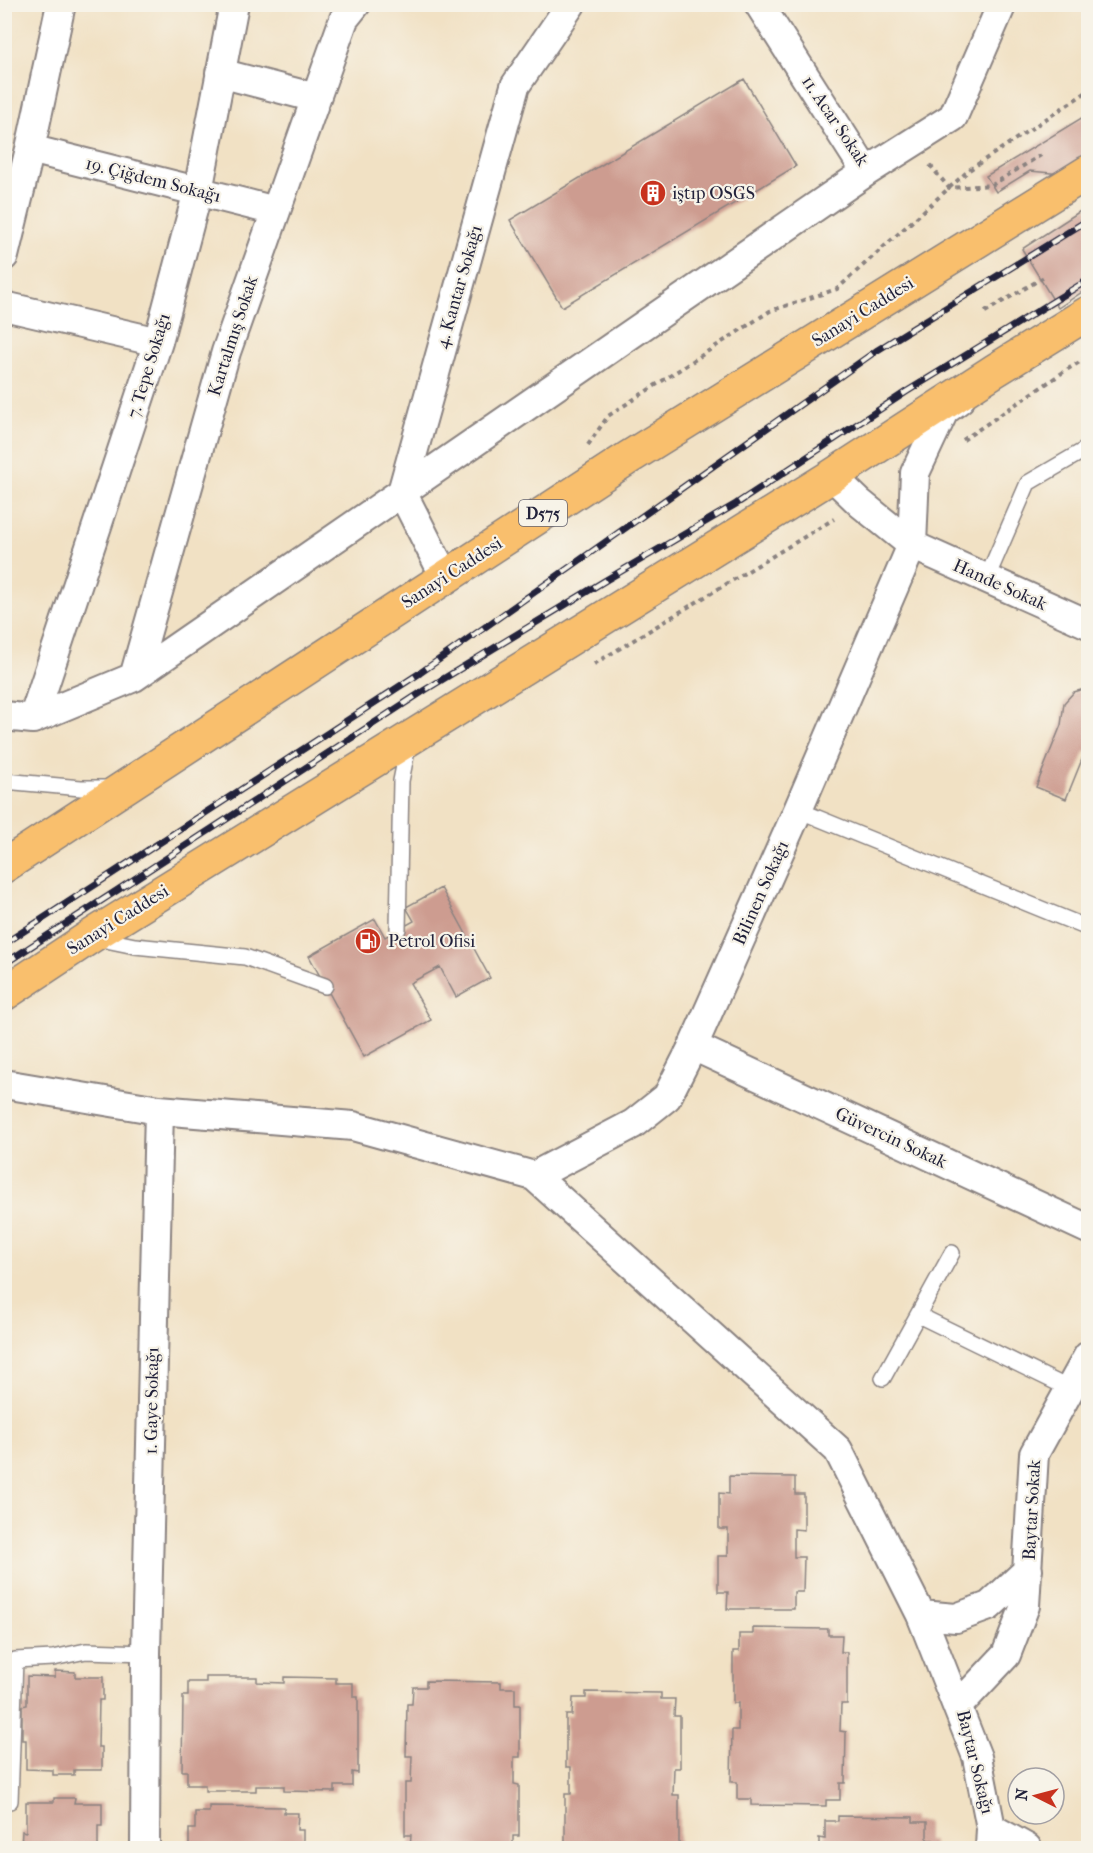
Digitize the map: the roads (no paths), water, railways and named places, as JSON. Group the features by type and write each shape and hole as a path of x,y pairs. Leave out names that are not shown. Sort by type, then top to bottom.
{"highway":[{"name":"Sanayi Caddesi","path":"4,866 628,458 1089,172"},
{"name":"Sanayi Caddesi","path":"4,994 90,937 832,476 994,371 1089,313"}],"street":[{"path":"4,256 61,4"},
{"name":"7. Tepe Sokağı","path":"33,719 158,342 198,191 234,4"},
{"name":"Kartalmış Sokak","path":"134,677 226,352 344,19 356,4"},
{"name":"4. Kantar Sokağı","path":"402,492 515,86 572,4"},
{"name":"11. Acar Sokak","path":"759,4 866,172 952,117 1002,4"},
{"path":"220,73 316,98"},
{"name":"19. Çiğdem Sokağı","path":"30,149 276,211"},
{"path":"4,716 33,719 134,677 866,172"},
{"path":"4,306 158,342"},
{"path":"912,544 915,472 944,411 994,371"},
{"name":"Hande Sokak","path":"832,476 860,503 912,544 987,580 1089,624"},
{"path":"402,492 445,577"},
{"name":"Bilinen Sokağı","path":"534,1176 633,1124 667,1097 693,1046 798,810 912,544"},
{"name":"Güvercin Sokak","path":"693,1046 1089,1229"},
{"path":"4,1084 159,1110 353,1126 534,1176 838,1450 921,1615 958,1706"},
{"name":"1. Gaye Sokağı","path":"145,1848 146,1653 159,1110"},
{"name":"Baytar Sokak","path":"1028,1569 1034,1454 1089,1356"},
{"path":"921,1615 956,1618 989,1606 1028,1569"},
{"name":"Baytar Sokağı","path":"991,1838 977,1757 958,1706 1006,1655 1025,1606 1028,1569"},
{"path":"991,1838 1027,1848"}],"lane":[{"path":"987,580 1028,483 1089,448"},
{"path":"398,929 401,781 410,737"},
{"path":"4,781 81,788 126,788"},
{"path":"798,810 1089,928"},
{"path":"90,937 135,946 245,957 326,986"},
{"path":"883,1378 952,1252"},
{"path":"918,1315 1070,1389"},
{"path":"10,1801 15,1660 53,1658 86,1651 146,1653"}],"railway":[{"path":"4,944 420,673 876,351 1088,220"},
{"path":"4,964 425,690 736,504 906,392 1088,280"}],"place":[{"name":"iştıp OSGS","path":"653,193"},
{"name":"Petrol Ofisi","path":"368,941"}]}
